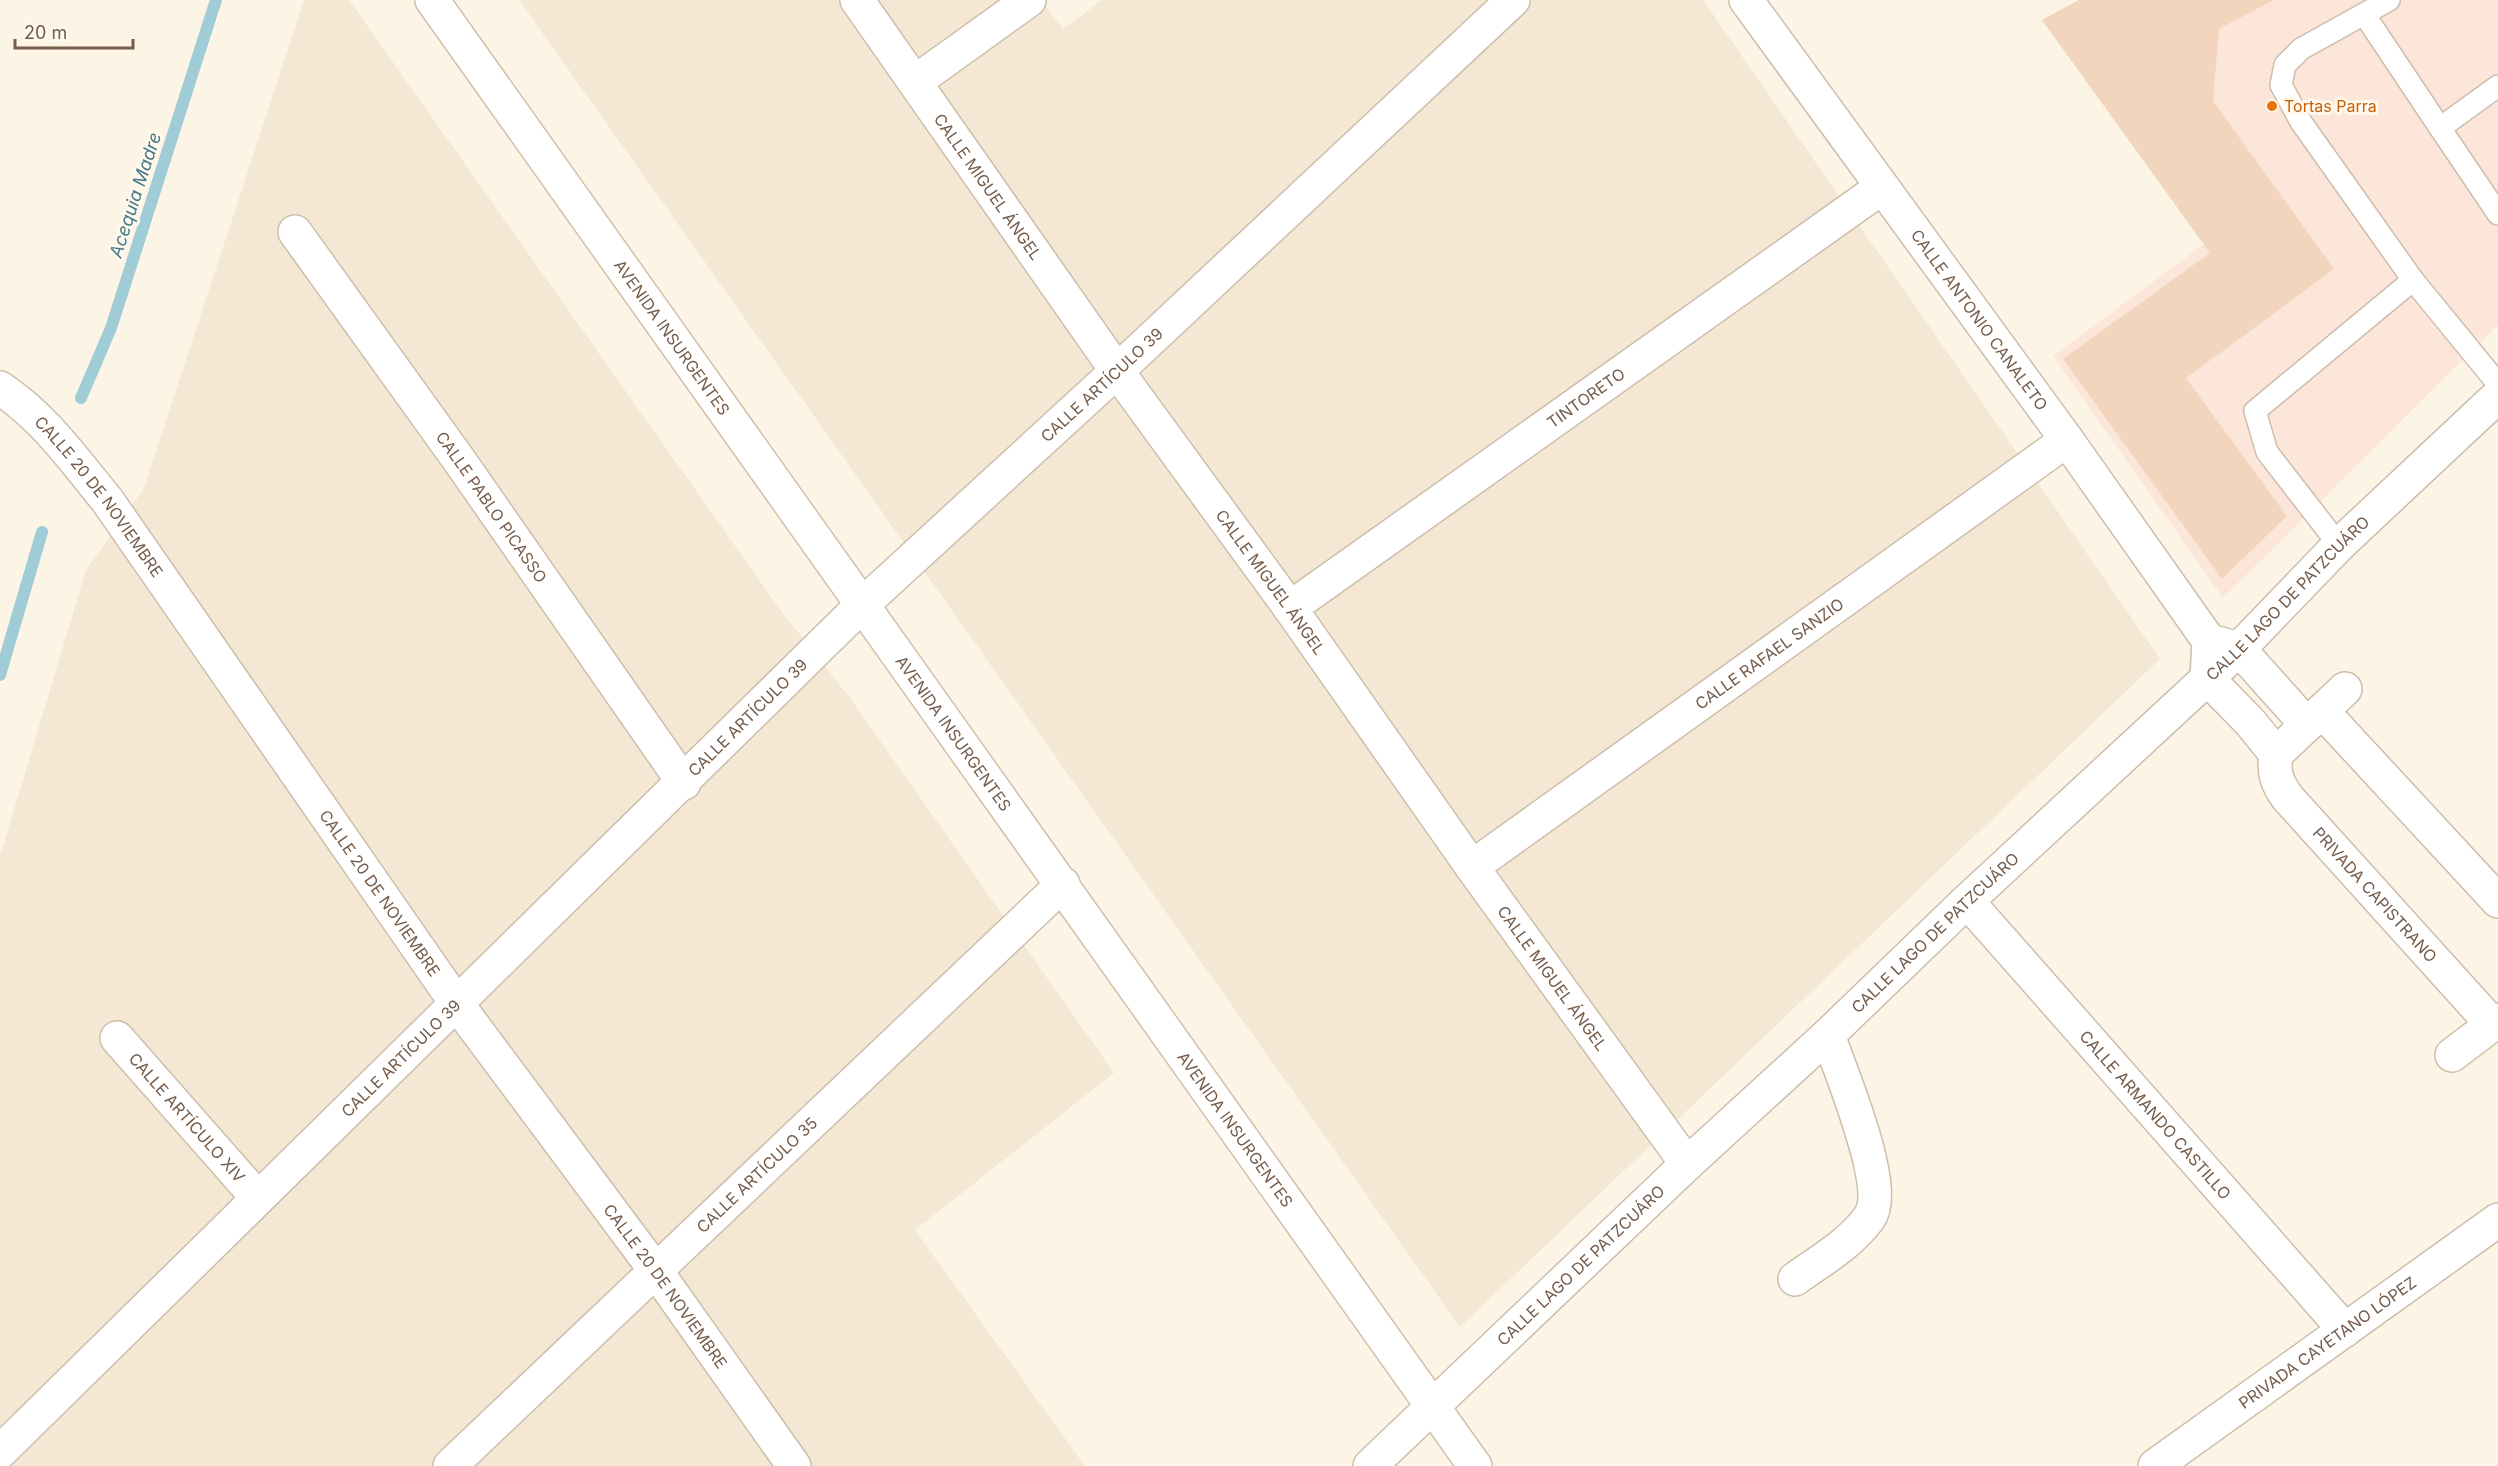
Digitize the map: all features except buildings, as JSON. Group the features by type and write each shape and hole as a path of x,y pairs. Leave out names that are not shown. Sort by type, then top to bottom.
{"street":[{"name":"AVENIDA INSURGENTES","path":"432,0 1475,1466"},
{"name":"CALLE MIGUEL ÁNGEL","path":"856,0 1117,371 1290,608 1472,867 1687,1164"},
{"path":"915,82 1029,0"},
{"name":"CALLE ARTÍCULO 39","path":"0,1452 257,1197 684,783 862,605 1117,371 1513,0"},
{"name":"CALLE ANTONIO CANALETO","path":"1746,0 2067,440 2224,645"},
{"name":"TINTORETO","path":"1290,608 1881,188"},
{"name":"CALLE PABLO PICASSO","path":"295,232 459,460 684,783"},
{"name":"CALLE 20 DE NOVIEMBRE","path":"0,388 42,422 106,500 457,1004 656,1271 794,1466"},
{"name":"CALLE LAGO DE PATZCUÁRO","path":"1370,1466 1687,1164 1828,1035 1967,901 2207,678 2224,645 2339,545 2498,396"},
{"name":"CALLE RAFAEL SANZIO","path":"1472,867 2067,440"},
{"path":"2224,645 2325,708 2498,901"},
{"path":"2207,678 2250,722 2276,754 2325,708"},
{"name":"PRIVADA CAPISTRANO","path":"2276,754 2275,774 2287,797 2495,1022 2452,1055"},
{"name":"CALLE ARTÍCULO 35","path":"450,1466 1063,884"},
{"name":"CALLE ARMANDO CASTILLO","path":"1967,901 2345,1330"},
{"path":"1795,1279 1852,1237 1870,1216 1876,1193 1872,1166 1828,1035"},
{"name":"CALLE ARTÍCULO XIV","path":"117,1038 257,1197"},
{"name":"PRIVADA CAYETANO LÓPEZ","path":"2155,1466 2498,1220"}],"lane":[{"path":"2389,0 2301,49 2285,65 2281,85 2301,122 2413,280 2498,384"},
{"path":"2364,14 2498,214"},
{"path":"2440,128 2498,87"},
{"path":"2339,545 2267,452 2255,411 2413,280"}],"shaded area":[{"path":"304,0 349,0 779,608 850,698 1114,1073 915,1230 1085,1466 0,1466 0,856 86,570 144,488"},
{"path":"519,0 1042,0 1063,29 1102,0 1703,0 2160,659 1460,1327"},
{"path":"2079,0 2498,0 2498,325 2223,598 2053,356 2204,244 2042,20"}],"waterway":[{"name":"Acequia Madre","path":"81,398 111,328 216,0"},
{"name":"Acequia Madre","path":"0,675 42,532"}],"place":[{"name":"Tortas Parra","path":"2272,106"}]}
